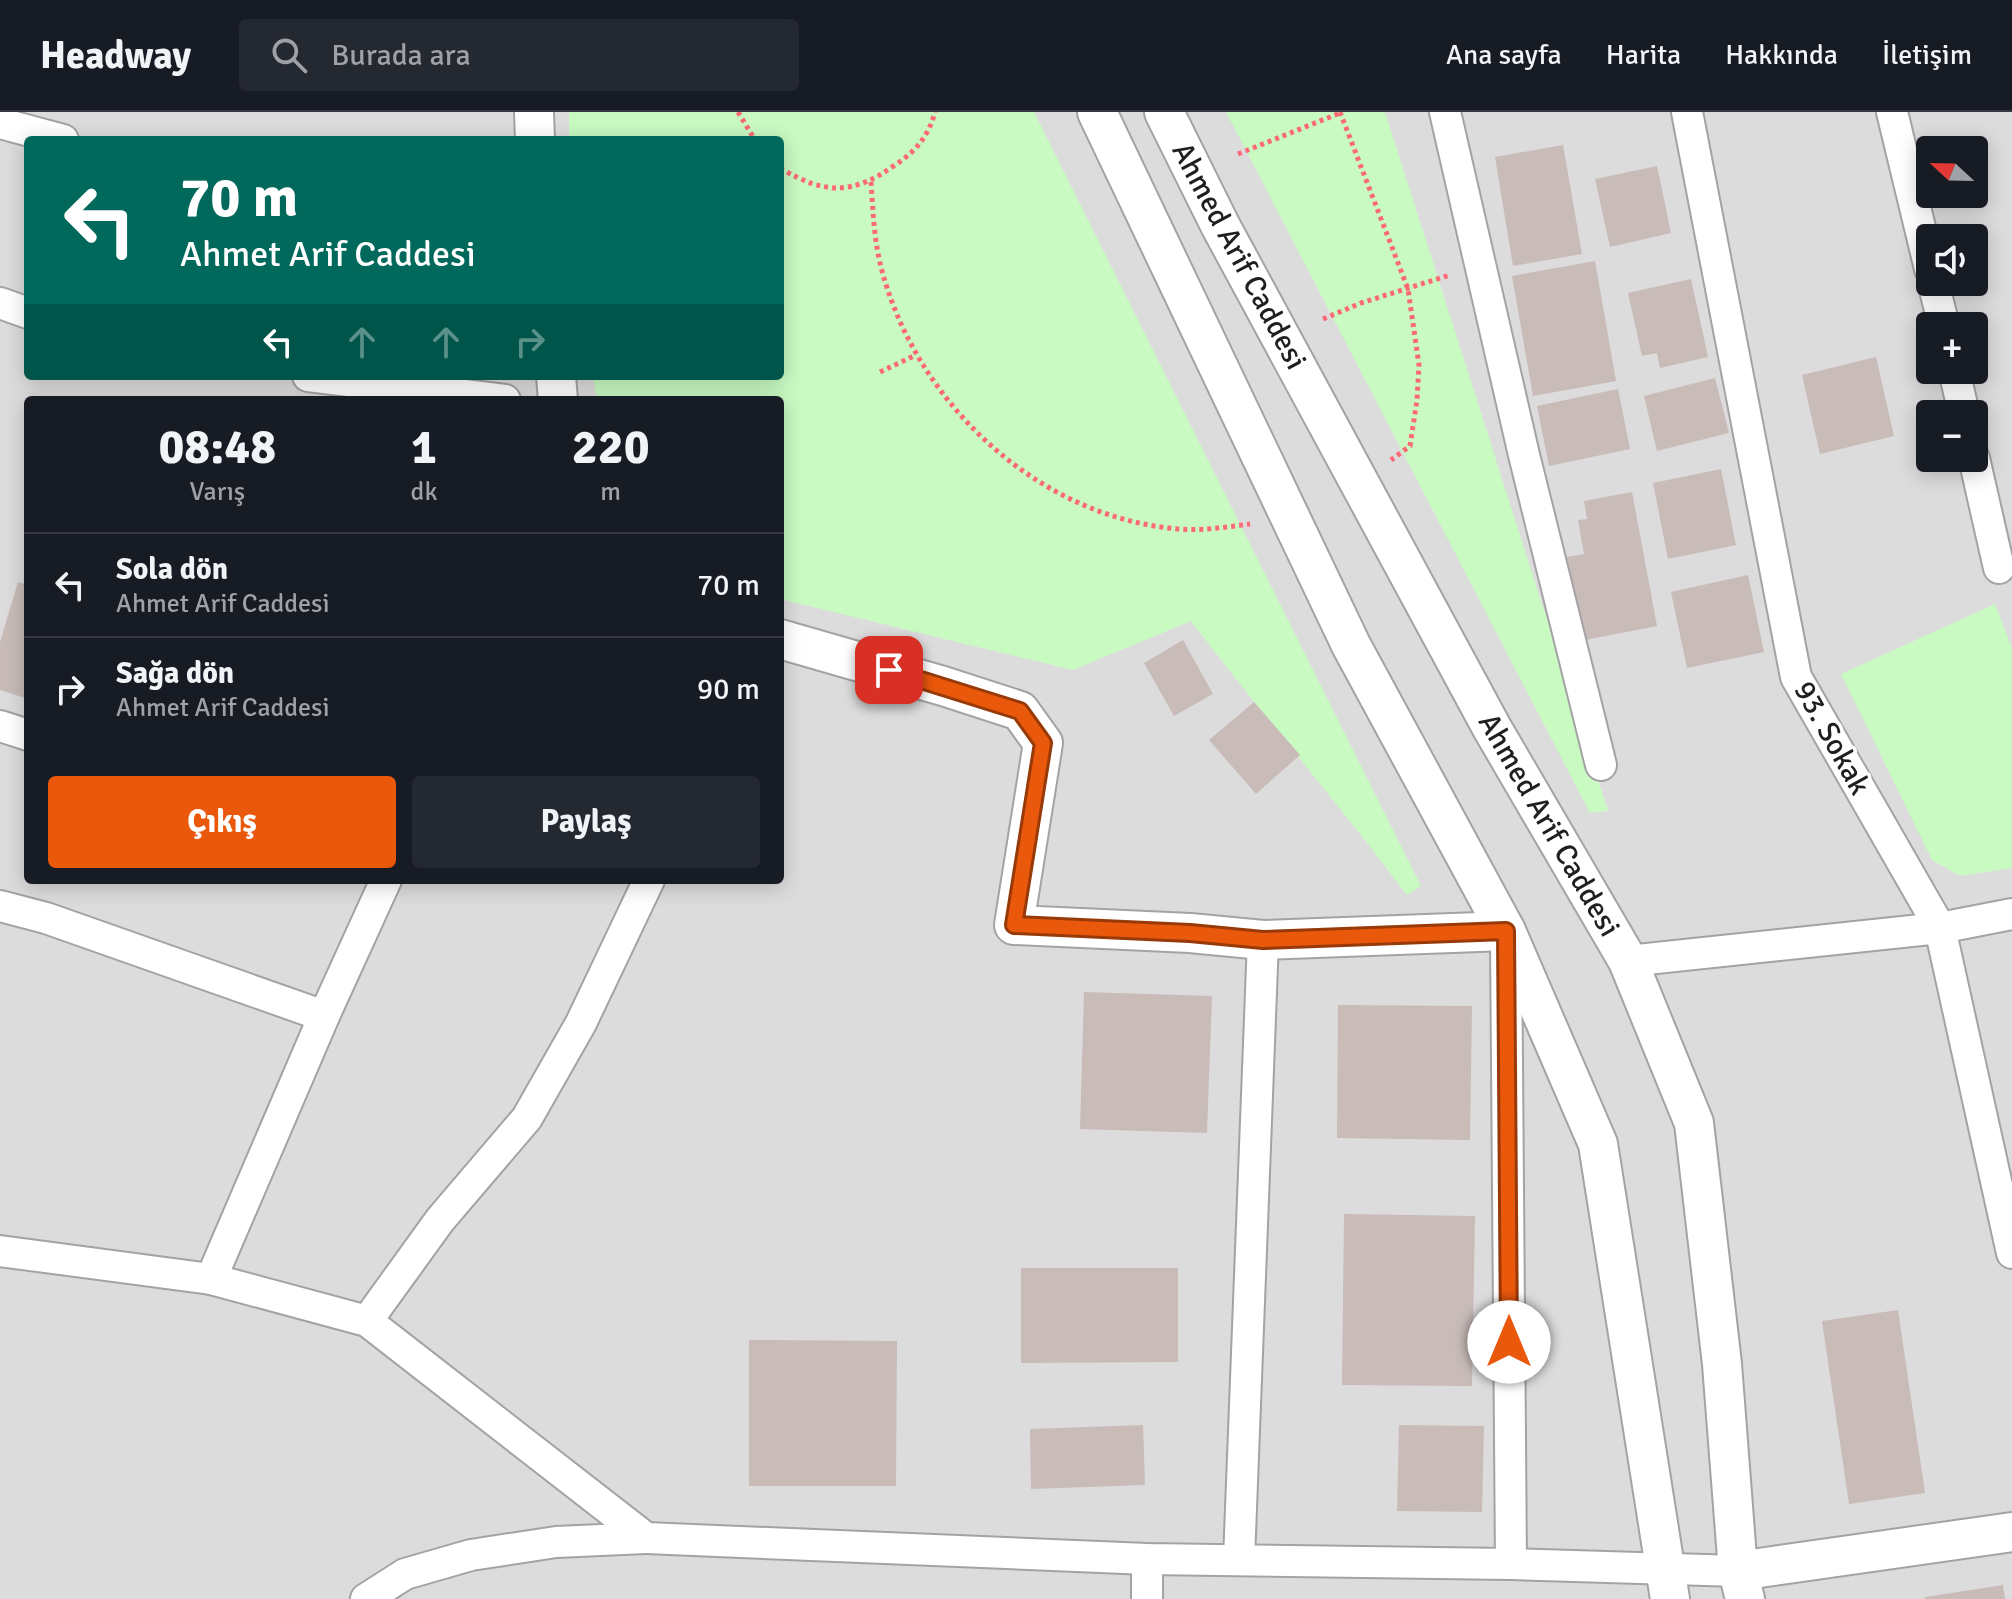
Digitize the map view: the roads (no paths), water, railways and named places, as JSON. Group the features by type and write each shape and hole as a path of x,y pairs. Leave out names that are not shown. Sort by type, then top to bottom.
{"street":[{"path":"534,112 535,136"},
{"name":"Ahmed Arif Caddesi","path":"1097,112 1351,645 1506,931 1598,1144 1668,1584"},
{"name":"Ahmed Arif Caddesi","path":"1164,112 1220,225 1492,728 1628,961 1694,1123 1722,1364 1742,1585"},
{"path":"1445,112 1524,455 1601,765"},
{"name":"93. Sokak","path":"1687,112 1796,677 1940,928 2012,1253"},
{"path":"1892,112 1919,224"},
{"path":"0,123 48,136"},
{"path":"0,303 24,312"},
{"path":"341,380 472,396"},
{"path":"1977,472 1999,568"},
{"path":"784,640 1020,711 1043,743 1014,925 1190,933 1263,940 1506,931 1511,1564"},
{"path":"0,726 24,734"},
{"path":"211,1279 384,884"},
{"path":"367,1321 440,1220 527,1118 581,1023 647,884"},
{"path":"0,906 46,918 324,1016"},
{"path":"1628,961 1940,928 2012,914"},
{"path":"1239,1560 1263,940"},
{"path":"0,1251 211,1279 367,1321 646,1538"},
{"path":"366,1599 405,1574 471,1555 556,1542 646,1538 1147,1559 1511,1564 1668,1584 1742,1585 2012,1532"},
{"path":"1147,1559 1147,1599"}]}
